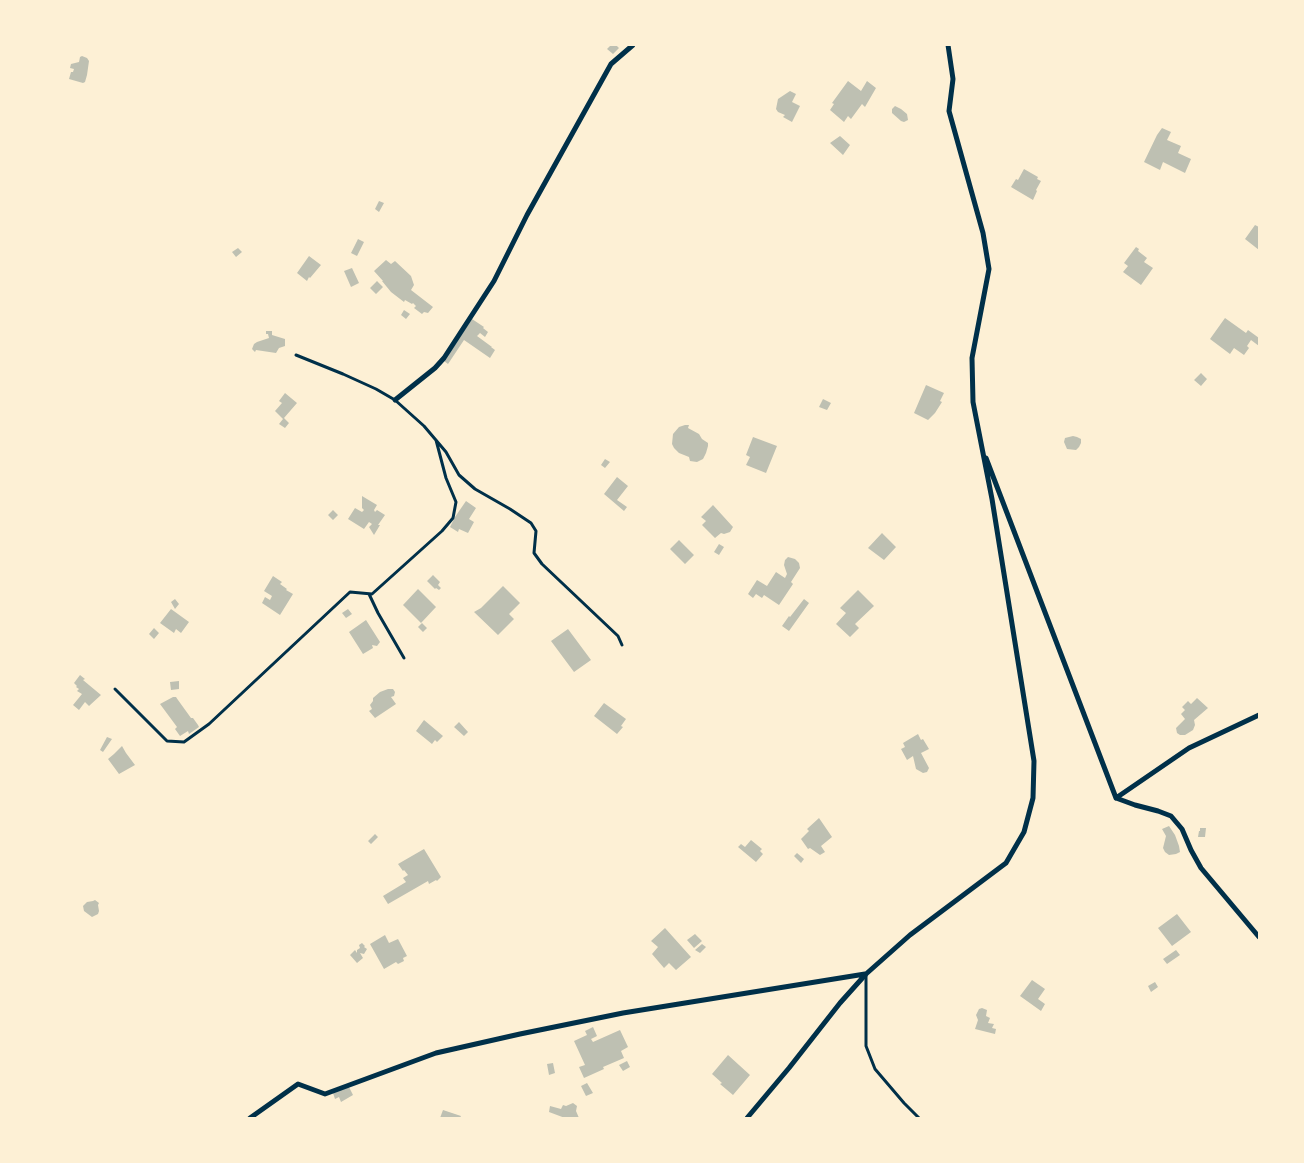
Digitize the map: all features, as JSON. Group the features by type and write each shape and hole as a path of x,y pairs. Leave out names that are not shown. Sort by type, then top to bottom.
{"street":[{"path":"395,400 435,368 444,358 494,282 527,215 611,64 633,45"},
{"path":"747,1118 840,1003 866,974 910,935 1006,863 1024,832 1033,798 1034,761 993,508 973,402 972,358 989,269 984,232 949,111 953,80 948,45"},
{"path":"981,443 1116,798 1171,816 1182,829 1201,868 1259,937"},
{"path":"1116,798 1189,748 1259,715"},
{"path":"250,1118 298,1084 325,1094 436,1053 520,1034 622,1013 866,974"}],"lane":[{"path":"296,355 376,389 395,400 424,426 436,440 446,452 459,475 475,489 531,523 536,531 534,553 542,564 618,636 622,645"},
{"path":"115,688 167,741 184,742 209,724 350,592 372,594 442,531 453,518 456,502 446,478 436,440"},
{"path":"369,594 404,658"},
{"path":"866,974 866,1046 875,1069 919,1118"}],"building":[{"path":"611,45 616,45 619,48 613,54 607,49"},
{"path":"82,56 89,61 87,75 83,83 69,79 74,69 70,68 71,64 79,62"},
{"path":"848,81 861,91 867,81 876,88 865,107 862,104 851,119 848,116 844,122 830,110 834,104 832,103"},
{"path":"790,91 796,94 792,102 800,106 792,122 783,117 785,115 776,109 778,99"},
{"path":"895,106 907,114 908,120 901,121 892,113 892,109"},
{"path":"1162,128 1171,132 1167,140 1181,146 1178,153 1191,159 1185,173 1163,162 1160,170 1144,162"},
{"path":"840,136 850,145 843,155 830,143"},
{"path":"1024,169 1038,177 1037,179 1041,181 1033,200 1011,187 1016,179 1018,180"},
{"path":"379,201 384,203 379,212 375,209"},
{"path":"1255,225 1259,227 1259,250 1245,239"},
{"path":"358,239 364,242 357,256 351,253"},
{"path":"1136,247 1147,258 1144,262 1153,268 1141,285 1123,272 1128,266 1124,263"},
{"path":"238,248 242,252 236,257 232,252"},
{"path":"309,256 321,265 307,281 297,273"},
{"path":"386,260 391,264 395,261 411,276 414,285 411,290 433,307 428,313 424,312 422,314 414,308 416,306 413,303 405,300 404,302 391,292 374,271"},
{"path":"352,268 359,283 351,287 344,271"},
{"path":"377,281 383,287 376,294 370,288"},
{"path":"404,310 410,314 406,319 401,315"},
{"path":"1225,318 1246,333 1248,330 1259,338 1259,346 1251,340 1247,346 1249,348 1244,355 1234,348 1230,354 1210,339"},
{"path":"472,319 488,332 485,337 480,333 477,336 495,350 490,358 464,340 448,364 444,361"},
{"path":"266,331 272,331 272,335 285,339 285,346 279,348 276,353 256,350 255,352 252,349 254,344 269,338"},
{"path":"1201,373 1207,379 1201,386 1194,380"},
{"path":"926,385 944,393 940,401 942,402 928,420 914,413"},
{"path":"285,393 297,403 284,418 289,423 285,428 279,424 283,419 275,411 282,403 279,401"},
{"path":"823,399 831,403 827,410 819,407"},
{"path":"689,425 688,428 699,434 708,443 703,459 697,462 690,461 689,457 679,453 672,444 673,434 679,427"},
{"path":"1073,436 1081,439 1081,443 1076,450 1067,449 1064,442 1065,438"},
{"path":"753,437 777,446 766,473 746,465 750,457 746,455"},
{"path":"605,459 610,462 605,468 601,465"},
{"path":"617,477 628,486 617,500 627,507 624,511 604,494"},
{"path":"362,496 377,505 374,510 375,512 377,510 385,515 374,535 369,527 372,524 369,522 364,529 348,519 355,508 362,512 364,510 362,508"},
{"path":"466,501 476,508 469,519 474,522 468,533 459,529 458,532 450,527"},
{"path":"713,505 733,527 730,532 721,533 715,538 702,525 706,521 701,517"},
{"path":"333,510 338,515 333,520 328,515"},
{"path":"882,533 896,547 884,560 868,548"},
{"path":"679,540 694,555 685,564 670,549"},
{"path":"719,544 724,547 719,555 714,552"},
{"path":"788,557 795,559 799,563 800,568 791,582 793,584 779,605 764,595 762,598 756,594 753,598 748,594 757,580 767,586 776,572 785,578 787,574 784,565"},
{"path":"433,575 440,582 438,585 441,588 439,590 435,589 427,581"},
{"path":"273,576 282,582 280,584 286,590 293,594 280,615 262,603 265,597 270,600 272,596 264,591"},
{"path":"503,586 520,603 509,614 514,619 498,635 474,612 481,608"},
{"path":"418,589 436,607 421,623 403,605"},
{"path":"858,590 874,606 855,624 859,628 850,637 836,624 846,613 840,608"},
{"path":"175,599 179,604 175,609 171,602"},
{"path":"804,599 809,603 789,631 782,626"},
{"path":"171,609 189,622 181,633 176,629 174,633 160,623"},
{"path":"348,609 352,614 346,618 342,613"},
{"path":"366,620 380,642 377,646 372,645 373,648 363,654 349,632"},
{"path":"422,623 427,628 423,632 418,627"},
{"path":"154,628 159,633 154,639 149,634"},
{"path":"568,629 591,660 574,672 551,641"},
{"path":"80,675 85,679 83,680 101,695 89,706 85,702 79,710 73,705 82,694 77,691 79,689 74,683"},
{"path":"179,681 179,689 171,690 170,682"},
{"path":"393,689 395,692 394,696 391,697 396,704 375,718 369,711 372,709 370,705 373,698 380,692"},
{"path":"176,697 199,727 189,734 188,731 180,736 175,729 177,727 160,704"},
{"path":"1197,698 1208,708 1194,720 1193,730 1185,735 1180,735 1177,733 1176,728 1185,719 1181,714 1185,710 1182,707 1188,701 1191,704"},
{"path":"604,703 626,719 621,726 623,727 617,734 594,716"},
{"path":"424,720 443,736 437,742 435,740 432,744 416,731"},
{"path":"459,722 468,732 464,736 454,727"},
{"path":"918,734 929,749 921,753 929,768 927,772 923,773 916,769 913,756 907,760 901,749 905,747 903,743"},
{"path":"107,737 112,739 103,752 100,750"},
{"path":"122,746 135,765 119,774 108,759"},
{"path":"819,818 832,837 821,846 825,852 820,855 810,848 808,849 801,839 809,831 807,829"},
{"path":"1169,826 1175,835 1180,852 1169,855 1163,848 1166,836 1162,829"},
{"path":"1200,828 1206,828 1205,837 1198,837"},
{"path":"375,834 378,837 371,844 368,841"},
{"path":"751,840 762,849 760,851 763,854 756,862 738,847 741,844 745,847"},
{"path":"424,849 441,877 429,884 428,881 388,904 383,896 406,882 403,878 408,875 398,864"},
{"path":"797,853 804,859 801,863 794,856"},
{"path":"95,900 99,903 99,911 98,914 92,917 84,911 83,906 87,902"},
{"path":"1177,914 1191,932 1172,946 1158,928"},
{"path":"665,928 691,957 676,970 669,963 664,968 652,954 658,947 651,941"},
{"path":"695,934 702,941 694,948 687,940"},
{"path":"385,935 389,943 398,939 407,956 403,958 404,961 398,964 396,962 384,969 370,944"},
{"path":"362,943 367,949 364,954 360,953 363,958 357,963 350,955 355,950 357,953 357,950 360,948 359,945"},
{"path":"702,944 706,947 700,953 695,950"},
{"path":"1176,950 1180,955 1167,964 1163,959"},
{"path":"1032,980 1045,989 1038,999 1045,1004 1041,1011 1020,996"},
{"path":"1155,982 1158,987 1151,992 1148,986"},
{"path":"979,1009 987,1010 986,1016 990,1018 988,1023 994,1024 992,1028 996,1029 995,1034 975,1029 978,1020 976,1015"},
{"path":"593,1027 597,1036 591,1039 593,1042 620,1030 628,1047 621,1051 624,1058 584,1078 579,1067 585,1065 574,1041 587,1035 585,1031"},
{"path":"728,1055 750,1075 733,1095 712,1074"},
{"path":"627,1061 630,1067 623,1071 619,1065"},
{"path":"553,1063 555,1073 549,1075 547,1064"},
{"path":"587,1083 593,1093 586,1096 581,1086"},
{"path":"349,1087 353,1095 341,1102 339,1097 335,1099 333,1093"},
{"path":"573,1103 577,1106 576,1111 579,1118 565,1118 549,1112 550,1106 561,1109 563,1105 566,1106"},
{"path":"443,1110 461,1116 460,1118 440,1118"}]}
